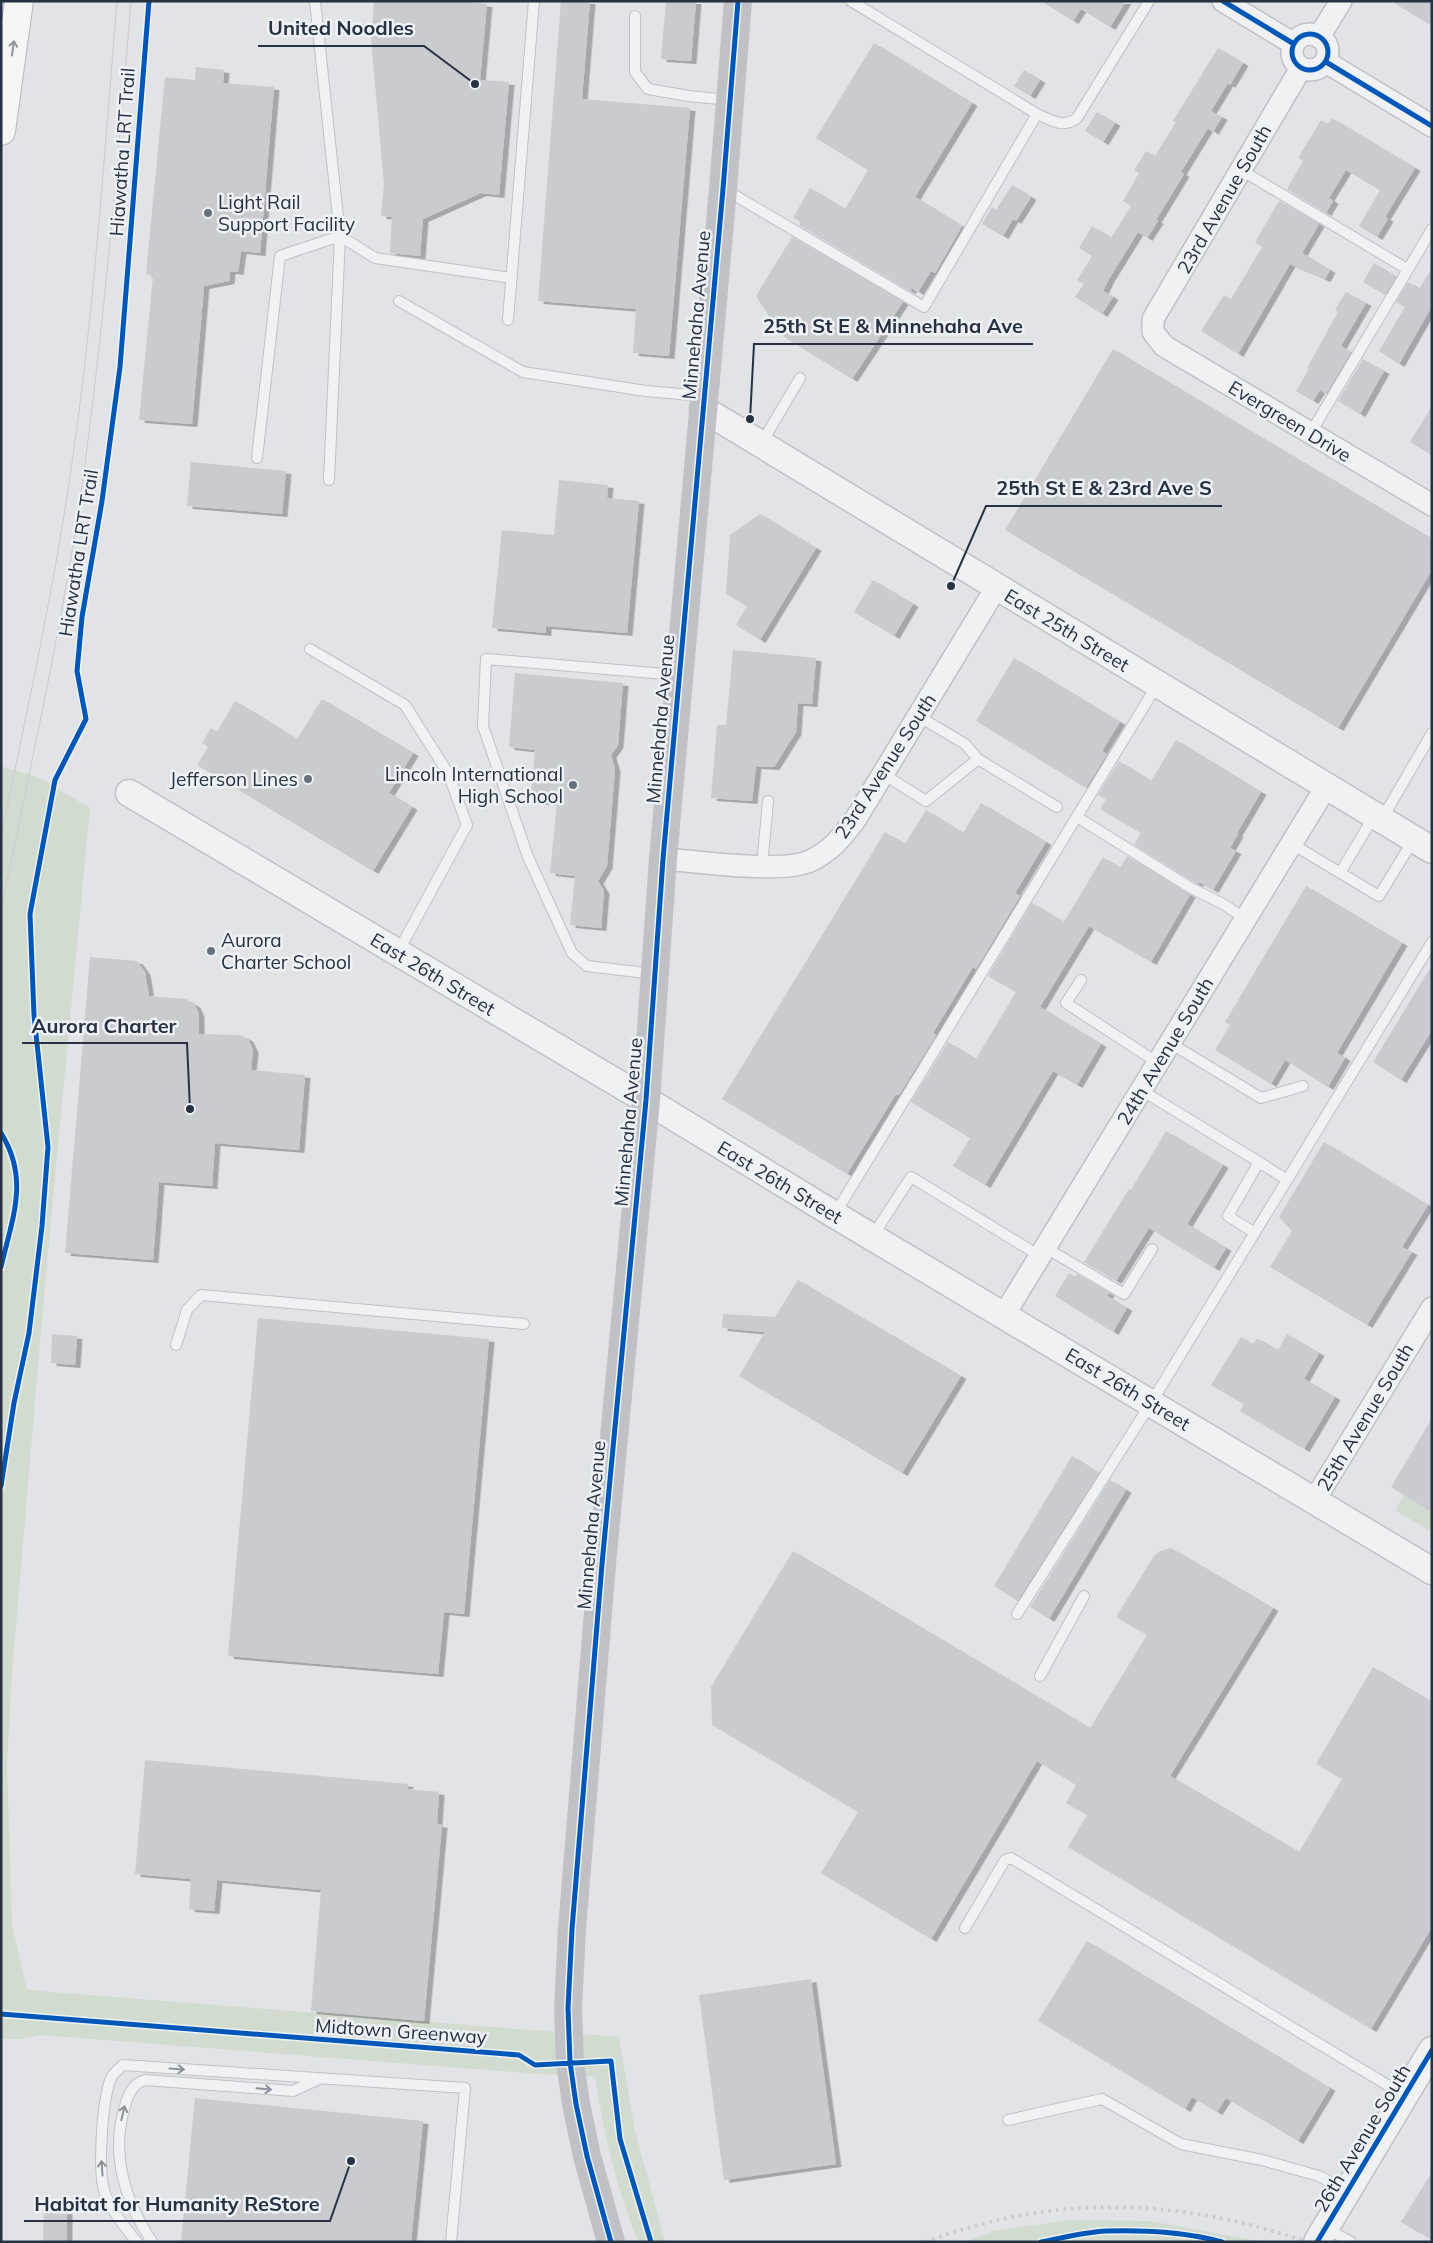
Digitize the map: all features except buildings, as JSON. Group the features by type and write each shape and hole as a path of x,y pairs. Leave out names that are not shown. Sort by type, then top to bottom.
{"highway":[{"path":"1,131 19,1"}],"main road":[{"name":"Minnehaha Avenue","path":"611,2242 594,2184 576,2104 570,2062 568,2008 572,1929 602,1564 646,1100 663,859 703,403 724,189 738,1"}],"street":[{"path":"1223,1 1294,44"},
{"path":"1320,37 1342,1"},
{"path":"1308,34 1320,37 1324,40 1328,51 1326,62 1312,70 1301,68 1294,60 1294,44 1298,39 1308,34"},
{"path":"1326,62 1432,126"},
{"name":"23rd Avenue South","path":"1153,332 1153,319 1301,68"},
{"name":"Evergreen Drive","path":"1153,332 1164,346 1432,505"},
{"name":"East 25th Street","path":"703,403 761,445 1423,844"},
{"name":"23rd Avenue South","path":"663,859 781,867 809,861 832,848 855,820 996,588"},
{"name":"24th Avenue South","path":"1004,1315 1326,787"},
{"name":"East 26th Street","path":"128,793 646,1100 834,1215 1432,1571"},
{"name":"25th Avenue South","path":"1314,1501 1432,1308"},
{"name":"26th Avenue South","path":"1321,2235 1432,2050"}],"lane":[{"path":"315,1 340,236 329,480"},
{"path":"508,320 534,1"},
{"path":"851,1 1036,114 1060,124 1070,124 1077,118 1149,1"},
{"path":"635,16 635,72 648,89 730,100"},
{"path":"724,189 924,307 1036,114"},
{"path":"1241,170 1407,269"},
{"path":"1310,434 1432,229"},
{"path":"340,236 375,258 512,278"},
{"path":"258,458 280,256 340,236"},
{"path":"399,300 523,372 646,391 703,403"},
{"path":"761,445 800,378"},
{"path":"310,649 405,706 448,773 467,825 397,953"},
{"path":"655,974 587,966 572,953 528,857 483,726 486,659 679,675"},
{"path":"834,1215 1157,685"},
{"path":"918,716 965,744 978,759 1057,807"},
{"path":"1340,873 1378,818 1432,733"},
{"path":"883,774 926,801 978,759"},
{"path":"762,866 768,801"},
{"path":"1077,817 1191,888 1246,918"},
{"path":"1292,844 1379,896 1423,844"},
{"path":"1017,1614 1151,1403 1432,942"},
{"path":"1082,980 1066,1003 1158,1063"},
{"path":"1170,1043 1261,1098 1302,1086"},
{"path":"1141,1090 1287,1180"},
{"path":"1255,1233 1228,1216 1259,1162"},
{"path":"872,1237 911,1177 1043,1252 1124,1294 1152,1249"},
{"path":"176,1346 187,1310 201,1296 524,1324"},
{"path":"1040,1676 1084,1596"},
{"path":"965,1928 1005,1860 1011,1858 1405,2095"},
{"path":"137,2242 122,2223 104,2191 101,2152 107,2092 113,2075 123,2065 464,2088 451,2242"},
{"path":"152,2242 137,2219 126,2191 119,2163 118,2142 124,2110 128,2096 138,2082 145,2080 293,2091 320,2079"},
{"path":"1008,2120 1102,2100 1180,2144 1271,2163 1319,2176 1348,2192"},
{"path":"1321,2235 1351,2242"}],"shaded area":[{"path":"1,766 38,777 90,808 47,1261 12,1672 7,1764 12,1925 27,1990 619,2037 635,2131 665,2242 638,2242 623,2201 612,2160 602,2119 595,2077 41,2035 21,2039 1,2039"},
{"path":"1404,1495 1432,1512 1432,1532 1395,1510"},
{"path":"1071,2220 1150,2221 1263,2242 965,2242 994,2231"}],"tram line":[{"path":"1,837 48,608 71,470 92,295 117,1"},
{"path":"1,910 53,658 79,507 102,318 131,1"}],"railway":[{"path":"925,2242 973,2226 1021,2215 1068,2209 1116,2207 1210,2216 1258,2227 1307,2242"}],"cycle path":[{"name":"Hiawatha LRT Trail","path":"1,1486 14,1403 29,1333 42,1226 48,1147 34,1015 30,914 55,780 86,719 77,671 82,617 102,501 120,367 149,1"},
{"path":"611,2242 587,2156 576,2104 570,2062 568,2008 572,1929 602,1564 646,1100 663,859 738,1"},
{"path":"1223,1 1294,44"},
{"path":"1310,34 1317,35 1323,39 1327,45 1328,52 1327,59 1323,65 1317,69 1310,70 1303,69 1297,65 1293,59 1292,52 1293,45 1297,39 1303,35 1310,34"},
{"path":"1326,62 1432,126"},
{"path":"1,1133 10,1150 17,1183 13,1216 1,1267"},
{"name":"Midtown Greenway","path":"1,2014 519,2055 535,2065 611,2061 620,2139 651,2242"},
{"path":"1317,2242 1432,2050"},
{"path":"1041,2242 1106,2231 1150,2231 1222,2242"}],"place":[{"name":"United Noodles","path":"475,84"},
{"name":"Light Rail Support Facility","path":"208,213"},
{"name":"25th St E & Minnehaha Ave","path":"750,419"},
{"name":"25th St E & 23rd Ave S","path":"951,586"},
{"name":"Jefferson Lines","path":"308,779"},
{"name":"Lincoln International High School","path":"573,785"},
{"name":"Aurora Charter School","path":"211,951"},
{"name":"Aurora Charter","path":"190,1109"},
{"name":"Habitat for Humanity ReStore","path":"351,2161"}]}
